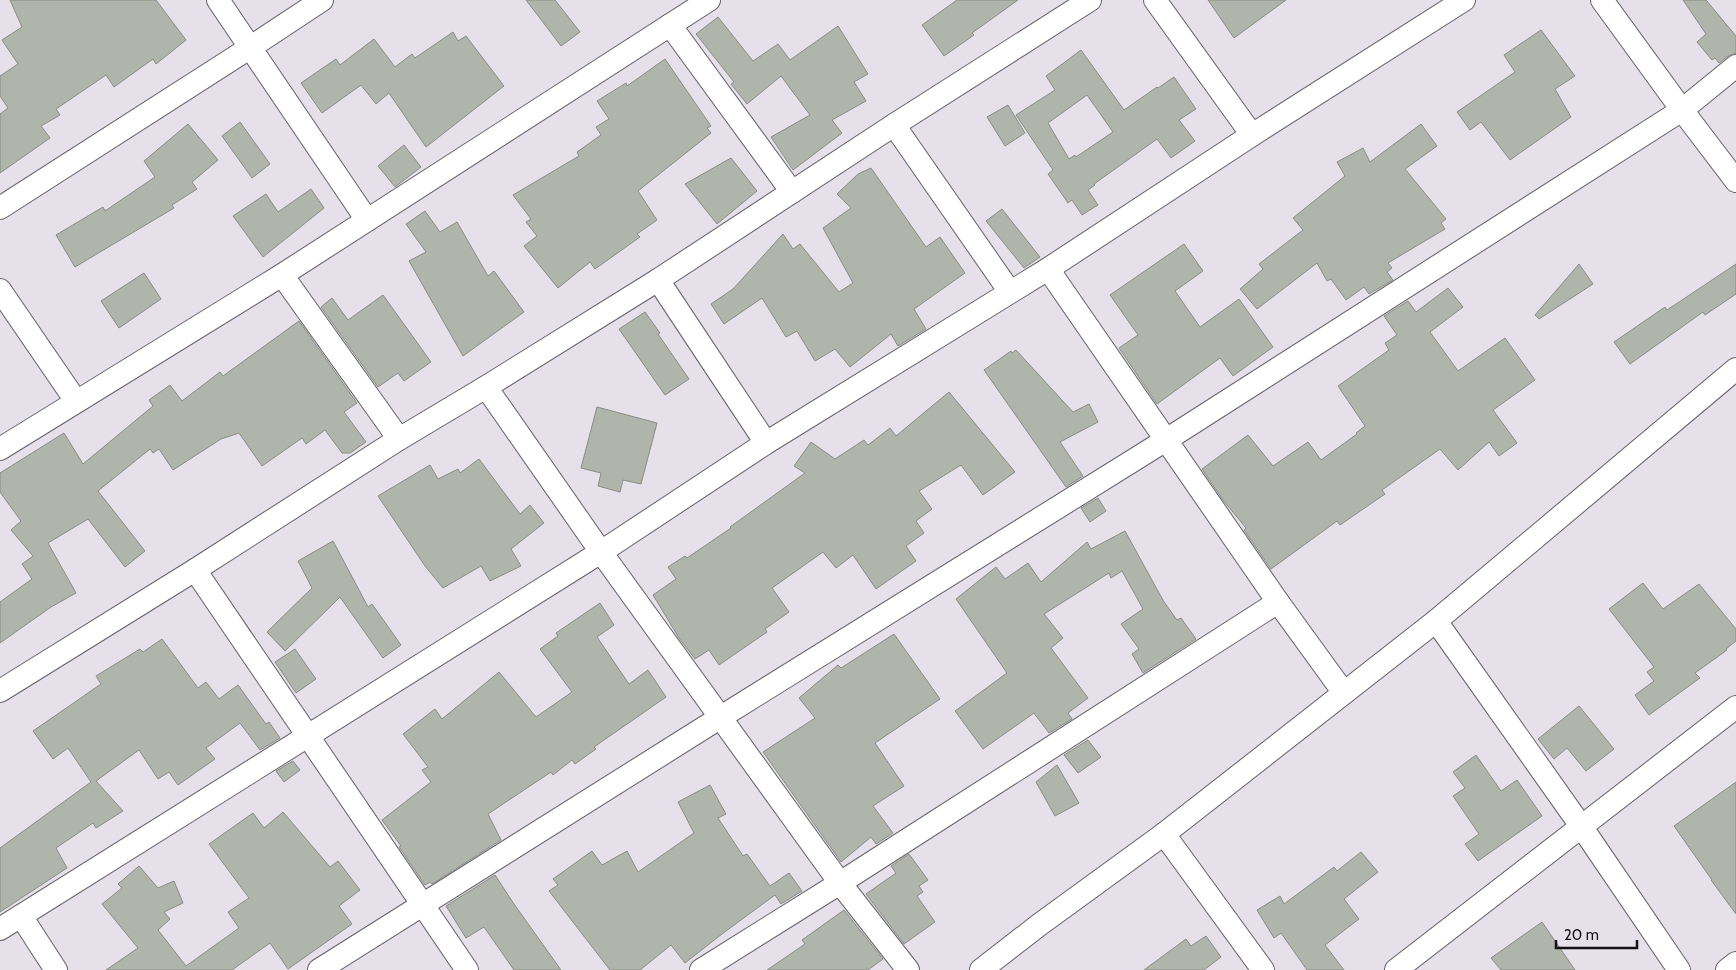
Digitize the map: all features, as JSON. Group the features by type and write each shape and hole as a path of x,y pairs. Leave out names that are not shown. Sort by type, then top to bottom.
{"street":[{"path":"218,0 367,220"},
{"path":"0,208 251,48 322,0"},
{"path":"0,449 282,275 709,0"},
{"path":"0,691 195,570 399,439 658,280 894,125 1090,0"},
{"path":"1155,0 1252,136"},
{"path":"0,929 601,552 766,443 1048,269 1464,0"},
{"path":"1602,0 1736,181"},
{"path":"670,25 792,192"},
{"path":"319,970 1166,440 1682,110 1736,66"},
{"path":"894,125 1010,292"},
{"path":"1048,269 1278,602 1344,693"},
{"path":"282,275 399,439"},
{"path":"658,280 766,443"},
{"path":"0,290 76,401"},
{"path":"981,970 1039,925 1164,834 1436,621 1736,369"},
{"path":"486,387 601,552 840,883 908,970"},
{"path":"195,570 467,970"},
{"path":"701,970 1278,602"},
{"path":"1436,621 1581,826 1679,970"},
{"path":"1396,970 1736,707"},
{"path":"1164,834 1263,970"},
{"path":"21,916 56,970"},
{"path":"1727,970 1736,963"}],"building":[{"path":"10,0 156,0 186,40 156,64 153,59 114,87 106,75 56,109 60,115 41,126 50,138 0,173 0,114 8,108 0,96 0,76 18,64 2,40 22,27"},
{"path":"526,0 555,0 580,32 561,46"},
{"path":"957,0 1018,0 944,56 922,25"},
{"path":"1208,0 1286,0 1234,38"},
{"path":"1683,0 1706,0 1736,36 1736,53 1719,63 1715,58 1712,60 1697,42 1706,34"},
{"path":"718,17 753,61 778,44 790,60 838,26 868,74 854,82 866,101 832,120 842,133 793,170 771,137 810,115 781,76 747,104 731,84 734,82 696,34"},
{"path":"1541,30 1575,76 1555,89 1571,117 1510,160 1481,122 1470,130 1457,112 1515,72 1504,55"},
{"path":"453,32 458,41 466,36 504,86 426,147 389,93 376,104 361,85 322,113 301,83 336,59 340,65 374,39 395,67 412,54 415,58"},
{"path":"1081,50 1124,110 1174,77 1196,109 1179,120 1195,141 1171,158 1157,139 1088,190 1098,205 1082,215 1072,200 1068,203 1048,174 1053,170 1016,115 1055,90 1046,76","holes":["1087,95 1113,132 1076,157 1075,155 1069,159 1048,123"]},
{"path":"665,59 711,126 707,128 711,133 638,191 657,220 637,234 640,237 595,269 590,262 558,288 524,246 537,236 526,222 531,219 513,195 579,156 577,152 601,135 596,127 609,119 597,101 626,83 627,86"},
{"path":"1008,105 1025,133 1005,146 987,117"},
{"path":"240,122 270,164 252,178 222,136"},
{"path":"188,124 218,160 192,182 197,189 172,205 174,208 75,267 56,235 103,207 105,211 155,177 144,161"},
{"path":"1421,124 1437,146 1405,169 1446,219 1441,223 1445,229 1388,263 1392,268 1387,272 1393,280 1369,294 1364,287 1346,300 1331,279 1327,281 1317,263 1257,309 1240,289 1263,269 1259,264 1303,230 1293,218 1345,176 1337,162 1363,148 1370,162"},
{"path":"404,145 421,167 395,187 378,166"},
{"path":"731,158 757,191 717,224 685,184"},
{"path":"871,168 926,247 940,237 965,273 914,309 926,329 898,346 891,334 850,367 835,349 815,361 797,331 786,337 762,298 724,324 711,304 733,289 783,234 793,249 800,244 839,292 853,283 823,228 851,208 837,194 858,174"},
{"path":"311,189 324,208 263,257 233,216 266,194 278,212"},
{"path":"1002,209 1040,257 1024,268 986,221"},
{"path":"425,211 440,232 457,222 488,276 494,271 524,312 463,356 409,261 426,252 406,224"},
{"path":"1184,244 1203,271 1175,291 1200,327 1239,299 1273,347 1233,376 1220,358 1157,404 1119,348 1138,335 1110,295"},
{"path":"1579,264 1593,284 1539,319 1535,315"},
{"path":"1736,264 1736,294 1705,315 1703,312 1630,364 1614,342 1665,307 1667,310"},
{"path":"144,273 161,299 119,328 101,301"},
{"path":"1448,288 1463,307 1430,332 1458,371 1505,338 1535,380 1493,410 1517,443 1499,456 1489,442 1458,470 1440,449 1382,490 1385,494 1340,525 1337,521 1271,569 1244,530 1246,528 1223,500 1202,469 1248,435 1273,466 1308,442 1321,460 1357,434 1365,426 1338,386 1389,350 1385,343 1397,335 1384,316 1408,301 1416,312"},
{"path":"383,295 431,362 404,381 398,373 378,387 321,307 332,298 348,320"},
{"path":"645,312 689,379 665,395 619,329"},
{"path":"299,321 357,403 344,412 366,442 350,453 342,453 325,430 306,444 302,438 262,466 239,433 221,439 173,470 159,449 153,453 150,449 98,491 145,551 125,567 88,519 48,543 76,593 51,607 0,643 0,602 32,579 22,564 33,556 11,530 21,521 0,492 0,473 64,433 83,464 153,406 149,400 170,385 182,401 220,372 223,376"},
{"path":"1016,350 1073,412 1089,404 1098,422 1060,442 1083,476 1066,487 984,370 1011,351 1012,353"},
{"path":"949,392 1015,472 983,495 961,465 919,491 932,509 916,521 924,533 906,546 916,561 876,589 853,555 836,568 823,552 772,588 789,612 765,629 767,632 719,665 709,650 695,659 679,638 653,595 676,579 668,567 685,556 687,558 731,528 805,473 794,466 811,442 835,459 864,440 868,445 890,428 896,436"},
{"path":"597,407 657,423 641,484 623,480 620,492 598,486 601,473 581,468"},
{"path":"479,459 520,514 530,505 544,523 511,549 521,566 490,581 481,566 443,588 425,566 378,496 430,465 438,479 458,469 460,473"},
{"path":"1098,498 1106,511 1090,522 1081,508"},
{"path":"1125,531 1164,602 1177,620 1181,618 1196,639 1143,673 1132,654 1139,649 1121,624 1143,609 1122,571 1111,578 1109,573 1044,614 1063,638 1051,648 1088,698 1068,713 1072,719 1049,733 1034,713 983,749 955,711 1007,673 956,599 996,567 1005,579 1028,563 1041,582 1087,542 1091,549"},
{"path":"333,541 368,607 372,604 401,645 383,658 340,597 285,651 267,632 312,588 298,561"},
{"path":"1643,583 1663,609 1699,584 1736,629 1736,641 1727,650 1695,673 1700,678 1649,715 1635,695 1654,681 1647,672 1654,667 1609,609"},
{"path":"600,603 614,625 597,637 629,684 648,670 666,697 594,747 596,749 575,764 572,760 553,775 551,772 488,814 501,840 432,884 430,882 425,885 399,847 401,846 382,820 431,782 422,770 428,767 403,734 435,709 442,719 499,672 536,717 572,692 540,649 558,636 556,633"},
{"path":"894,634 940,699 875,743 904,786 873,806 893,833 876,844 871,837 841,862 763,752 815,718 799,698 838,665 841,668"},
{"path":"162,639 198,688 206,682 219,699 238,685 266,724 269,722 280,738 260,750 240,723 206,748 215,759 178,785 169,772 158,779 139,750 96,781 123,811 96,828 93,823 56,848 67,868 0,912 0,848 91,782 68,748 53,759 33,731 101,684 96,676 140,649 143,652"},
{"path":"295,649 316,679 296,693 275,662"},
{"path":"1579,706 1614,749 1586,771 1567,748 1554,759 1538,739"},
{"path":"1088,740 1101,757 1078,773 1064,755"},
{"path":"1476,755 1501,791 1517,780 1542,816 1478,861 1465,844 1479,834 1453,796 1465,788 1453,772"},
{"path":"293,761 300,770 284,782 276,771"},
{"path":"1057,765 1079,803 1055,816 1036,782"},
{"path":"1736,782 1736,914 1674,826"},
{"path":"710,785 726,814 718,818 743,856 747,854 770,886 789,873 802,891 781,904 775,895 685,963 671,945 640,970 610,970 549,891 558,885 553,879 592,851 602,865 627,851 638,872 694,833 678,802"},
{"path":"283,812 330,867 338,861 360,890 339,906 352,924 288,969 270,943 232,970 106,970 138,948 102,904 122,888 118,884 139,866 158,888 174,881 183,903 164,912 170,919 158,930 186,966 239,928 228,912 249,898 209,844 253,813 264,828"},
{"path":"1361,852 1378,872 1344,899 1359,919 1325,945 1344,970 1307,970 1281,933 1274,938 1257,910 1280,896 1284,904 1334,867 1337,871"},
{"path":"909,854 928,880 919,886 923,892 917,896 935,922 904,944 866,894 896,873 891,866"},
{"path":"495,875 561,970 514,970 484,927 466,938 446,906"},
{"path":"844,910 883,959 868,970 767,970 805,944 802,940"},
{"path":"1542,922 1575,970 1501,970 1491,958"},
{"path":"1206,936 1221,957 1204,970 1144,970 1186,939 1191,946"}]}
